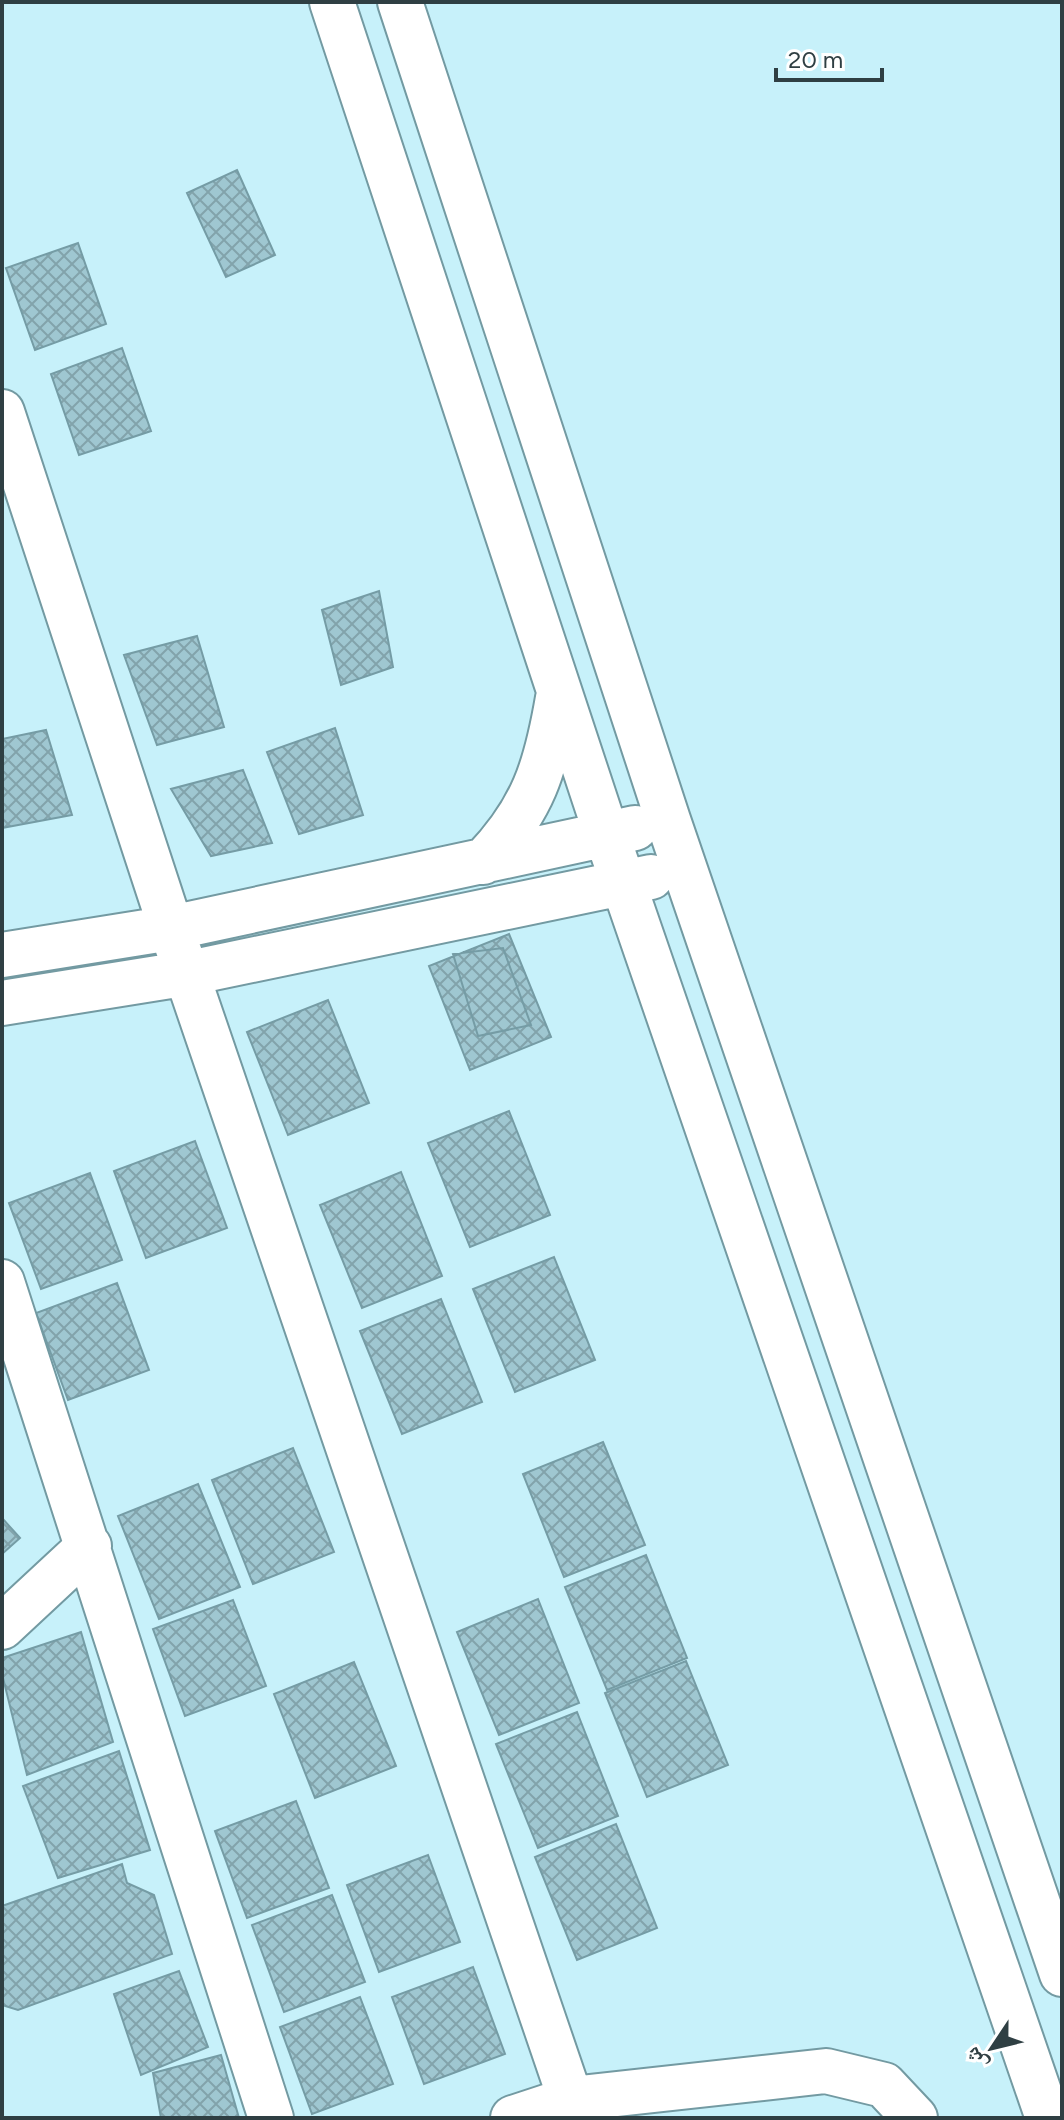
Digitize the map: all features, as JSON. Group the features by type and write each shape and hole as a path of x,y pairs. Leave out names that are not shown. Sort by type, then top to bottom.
{"street":[{"path":"332,2 607,836 1048,2118"},
{"path":"400,2 668,820 1062,1974"},
{"path":"2,412 171,928 189,973 574,2109"},
{"path":"483,862 512,832 532,797 548,758 559,691"},
{"path":"2,955 171,928 607,836 668,820"},
{"path":"2,1003 189,973 687,871"},
{"path":"2,1282 271,2118"},
{"path":"2,1627 89,1546"},
{"path":"513,2118 826,2071 884,2085 915,2118"}],"building":[{"path":"237,170 275,255 226,277 187,193"},
{"path":"78,243 106,324 35,350 6,268"},
{"path":"122,348 151,431 79,455 51,374"},
{"path":"379,591 393,667 341,685 322,610"},
{"path":"197,636 224,727 157,745 124,655"},
{"path":"335,728 363,815 299,834 267,752"},
{"path":"46,730 72,815 2,828 2,739"},
{"path":"243,770 272,843 211,856 171,789"},
{"path":"509,934 551,1037 470,1070 429,966"},
{"path":"503,948 531,1025 478,1036 453,954"},
{"path":"328,1000 369,1103 288,1135 247,1032"},
{"path":"509,1111 550,1215 470,1247 428,1143"},
{"path":"195,1141 227,1228 146,1258 114,1171"},
{"path":"401,1172 442,1276 362,1308 320,1205"},
{"path":"90,1173 122,1260 41,1289 9,1203"},
{"path":"554,1257 595,1360 515,1392 473,1289"},
{"path":"117,1283 149,1370 68,1400 36,1313"},
{"path":"441,1299 482,1402 402,1434 360,1331"},
{"path":"603,1442 645,1545 564,1577 523,1474"},
{"path":"293,1448 334,1552 253,1584 212,1480"},
{"path":"198,1484 240,1587 159,1619 118,1516"},
{"path":"2,1518 20,1538 2,1554"},
{"path":"646,1555 687,1658 607,1690 565,1587"},
{"path":"538,1599 579,1703 499,1735 457,1632"},
{"path":"233,1600 266,1686 185,1716 153,1629"},
{"path":"81,1632 113,1742 27,1775 2,1674 2,1658"},
{"path":"686,1661 728,1765 647,1797 605,1693"},
{"path":"354,1662 396,1766 315,1798 274,1694"},
{"path":"577,1712 618,1816 538,1848 496,1744"},
{"path":"119,1751 150,1850 58,1878 23,1786"},
{"path":"296,1801 329,1888 247,1918 215,1831"},
{"path":"616,1824 657,1928 577,1960 535,1857"},
{"path":"428,1855 460,1942 379,1972 347,1885"},
{"path":"122,1864 127,1883 154,1895 172,1954 18,2010 2,2005 2,1906"},
{"path":"332,1895 365,1982 284,2012 252,1925"},
{"path":"473,1967 505,2054 424,2084 392,1997"},
{"path":"179,1971 208,2047 141,2075 114,1994"},
{"path":"360,1997 393,2084 312,2114 280,2027"},
{"path":"221,2055 239,2118 161,2118 153,2073"}]}
